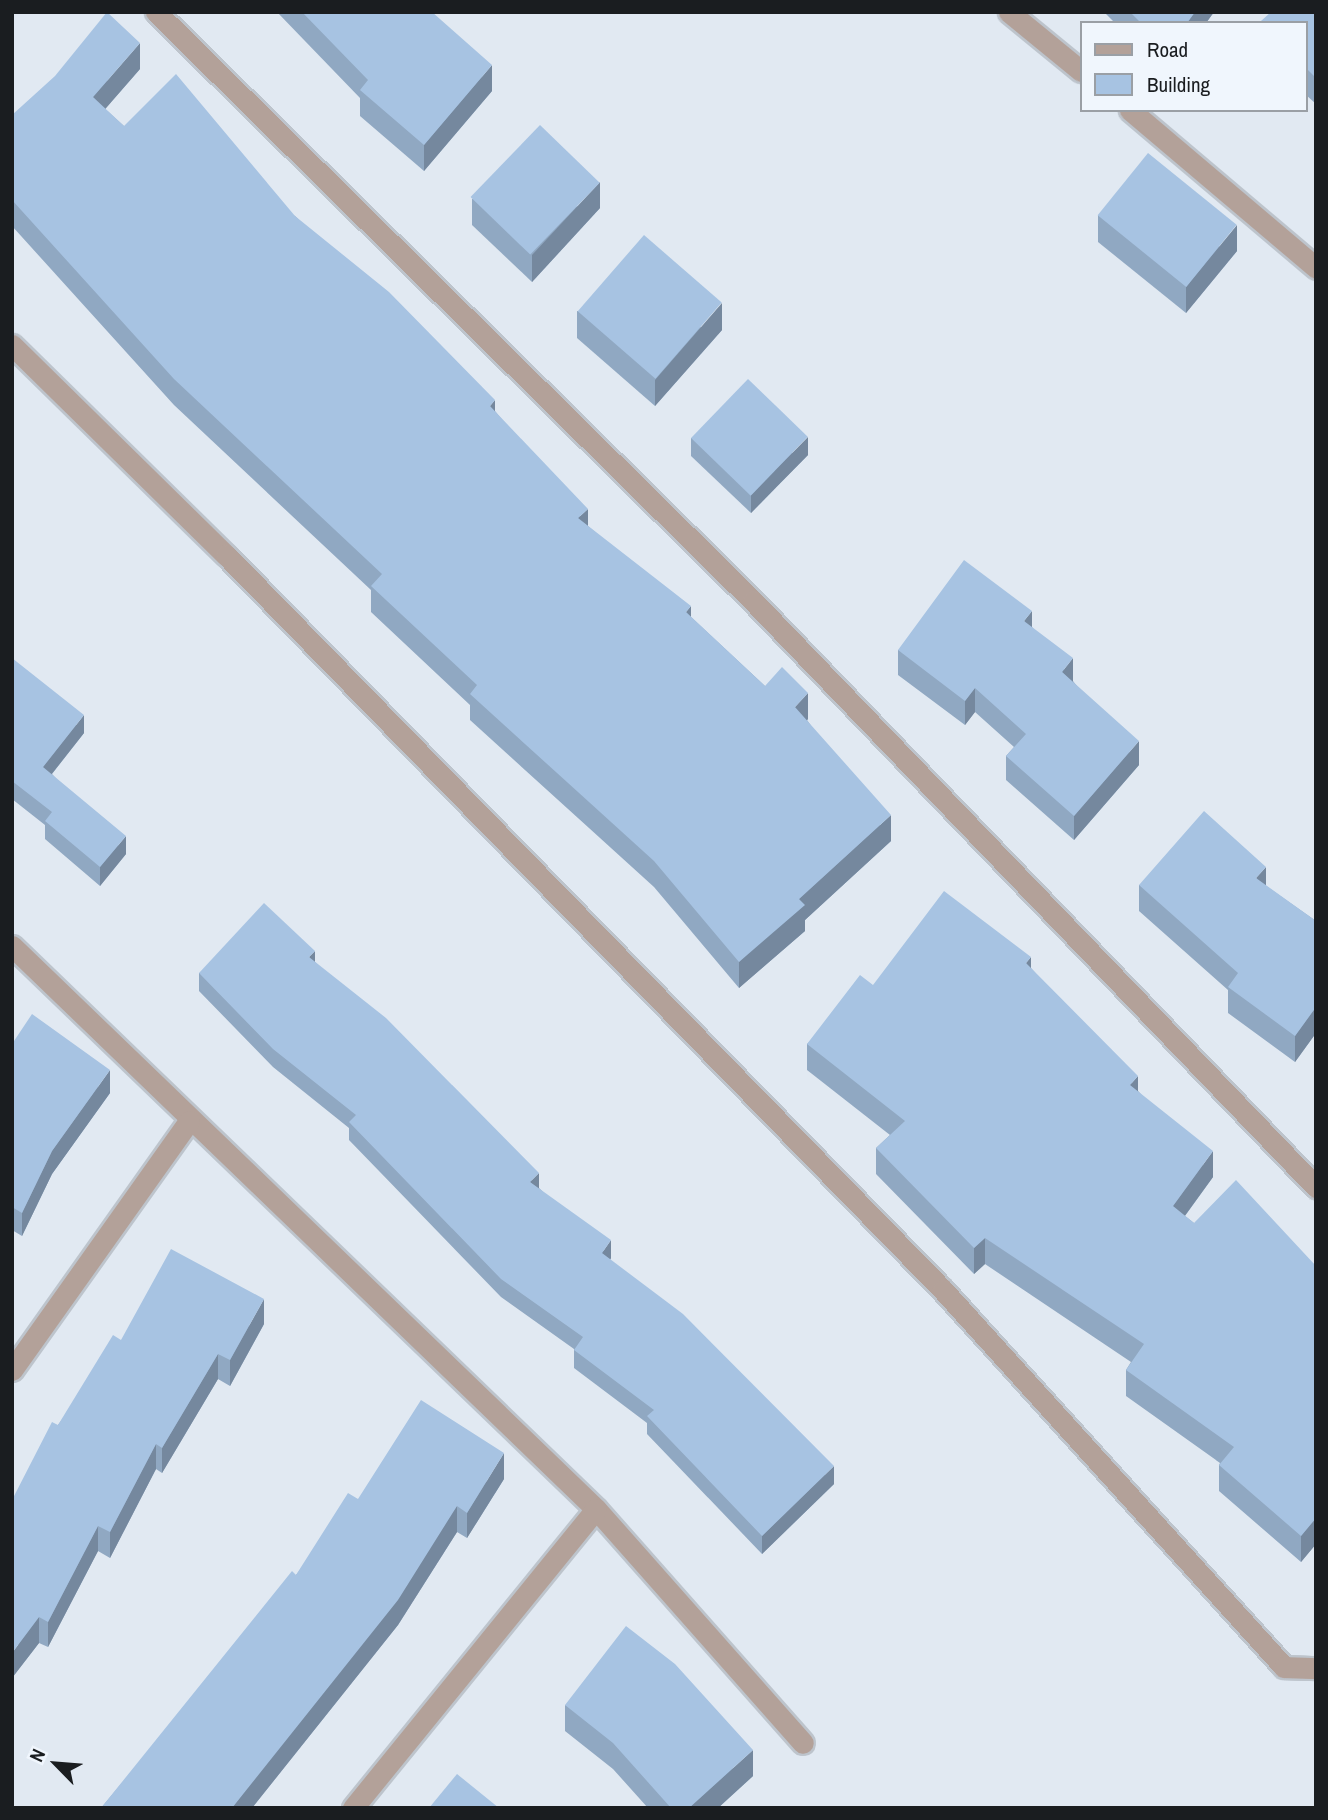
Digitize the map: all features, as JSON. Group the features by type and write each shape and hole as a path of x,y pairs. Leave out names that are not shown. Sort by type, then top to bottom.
{"street":[{"path":"156,12 753,601 1316,1186"},
{"path":"1009,12 1080,70"},
{"path":"1132,112 1316,268"},
{"path":"12,345 226,555 943,1290 1284,1667 1316,1668"},
{"path":"12,946 189,1121 596,1509 803,1743"},
{"path":"12,1370 189,1121"},
{"path":"353,1808 596,1509"}],"building":[{"path":"107,12 140,43 93,97 124,126 176,74 295,216 389,292 495,400 490,406 588,509 578,518 691,606 686,612 765,686 782,667 808,693 795,707 891,815 799,899 805,905 739,962 654,861 470,694 477,685 371,586 382,574 174,379 12,200 12,115 55,76"},
{"path":"302,12 432,12 492,65 424,145 360,90 368,80"},
{"path":"1130,12 1195,12 1188,21 1139,21"},
{"path":"1271,12 1316,12 1316,78 1307,69 1307,21 1261,21"},
{"path":"540,125 600,183 530,255 471,197"},
{"path":"1148,153 1237,225 1186,287 1098,215"},
{"path":"644,235 722,303 655,379 578,311"},
{"path":"748,379 808,437 751,496 691,438"},
{"path":"964,560 1032,611 1024,621 1073,658 1062,672 1139,741 1074,816 1006,756 1026,734 975,688 965,701 898,650"},
{"path":"12,658 84,715 43,767 126,836 100,867 45,821 52,812 12,781"},
{"path":"1204,811 1266,867 1256,878 1316,921 1316,1007 1295,1036 1228,987 1238,973 1139,885"},
{"path":"944,891 1031,957 1026,963 1138,1076 1130,1085 1213,1151 1173,1206 1194,1223 1236,1180 1316,1266 1316,1518 1301,1536 1219,1465 1234,1447 1126,1370 1144,1344 985,1238 974,1248 876,1148 905,1121 807,1044 860,975 873,985"},
{"path":"264,903 315,951 309,957 386,1018 539,1173 530,1182 611,1240 602,1253 683,1314 834,1466 762,1536 647,1416 654,1410 574,1350 583,1337 501,1279 349,1122 356,1115 273,1049 199,973"},
{"path":"32,1014 110,1070 52,1151 22,1213 12,1207 12,1044"},
{"path":"171,1249 264,1299 230,1360 218,1354 162,1448 156,1444 110,1532 98,1526 48,1622 39,1617 12,1653 12,1500 52,1422 58,1425 113,1335 121,1340"},
{"path":"421,1400 504,1453 467,1513 457,1506 398,1600 232,1808 101,1808 292,1571 296,1575 348,1493 358,1499"},
{"path":"626,1626 675,1664 753,1750 689,1808 671,1808 613,1743 565,1705"},
{"path":"457,1774 499,1808 429,1808"}]}
